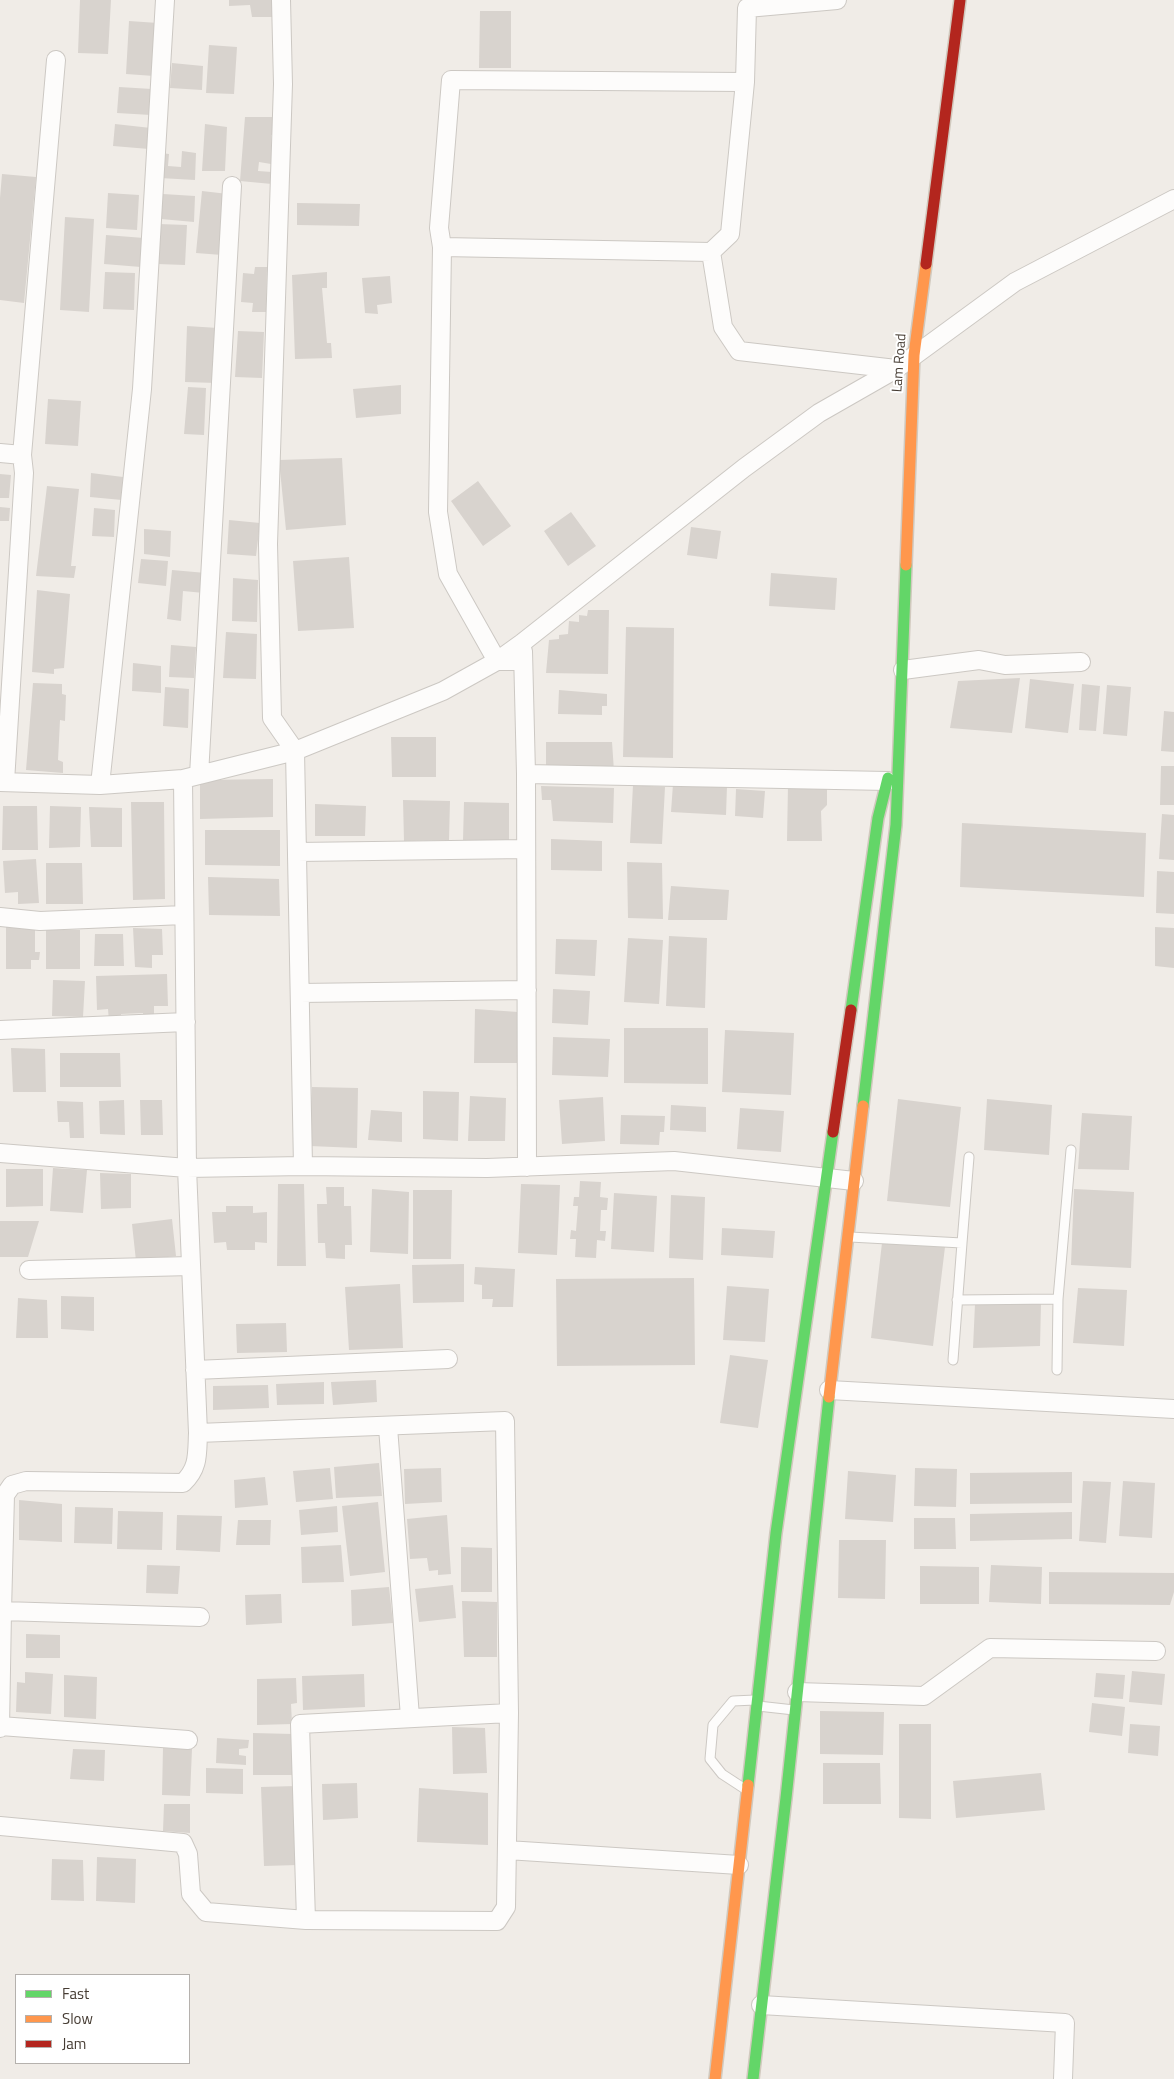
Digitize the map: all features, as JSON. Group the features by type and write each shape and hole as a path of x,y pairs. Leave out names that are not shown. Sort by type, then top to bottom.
{"main road":[{"name":"Lam Road","path":"901,730 914,355 960,0"},
{"path":"715,2079 776,1533 878,818 901,730"},
{"path":"753,2079 829,1390 896,825 901,730"}],"street":[{"path":"100,785 142,389 165,0"},
{"path":"281,0 283,84 268,554 272,718 295,751 304,1166"},
{"path":"442,247 711,252 730,234 745,82 747,8 837,0"},
{"path":"56,60 22,455 24,473 2,782 100,785 191,777 295,751 444,691 497,661 522,643 744,468 819,413 896,369 1015,282 1174,199"},
{"path":"497,661 448,574 438,512 442,247 439,228 451,80 745,82"},
{"path":"188,1740 0,1727 1,1611 5,1495 12,1485 26,1481 183,1483 192,1474 197,1461 198,1433 188,1168 184,915 191,777 232,186"},
{"path":"711,252 723,327 739,351 896,369"},
{"path":"0,453 22,455"},
{"path":"522,643 526,774 527,1167"},
{"path":"903,670 979,660 1005,665 1081,662"},
{"path":"497,661 523,661"},
{"path":"526,774 887,782"},
{"path":"297,852 526,849"},
{"path":"0,917 40,921 184,915"},
{"path":"300,993 527,990"},
{"path":"0,1030 186,1022"},
{"path":"0,1153 188,1168 304,1166 527,1167 674,1161 854,1181"},
{"path":"28,1270 191,1266"},
{"path":"195,1370 448,1359"},
{"path":"829,1390 1174,1408"},
{"path":"0,1826 183,1843 188,1854 191,1894 206,1912 306,1920 497,1921 506,1907 509,1713 505,1421 198,1433"},
{"path":"388,1427 410,1716"},
{"path":"1,1611 200,1617"},
{"path":"797,1692 924,1696 990,1648 1156,1651"},
{"path":"306,1920 300,1724 410,1716 509,1713"},
{"path":"507,1850 739,1865"},
{"path":"761,2006 1065,2023 1063,2079"}],"lane":[{"path":"1057,1370 1058,1299 1071,1150"},
{"path":"953,1360 969,1157"},
{"path":"847,1236 962,1243"},
{"path":"957,1300 1058,1299"},
{"path":"748,1790 722,1774 710,1760 713,1725 733,1701 758,1702 795,1710"}],"building":[{"path":"80,0 111,0 108,54 78,53"},
{"path":"229,0 272,0 272,17 252,17 250,5 229,6"},
{"path":"480,11 511,11 511,68 479,68"},
{"path":"129,21 158,23 154,76 126,74"},
{"path":"209,45 237,47 234,94 206,93"},
{"path":"172,63 203,66 202,90 170,88"},
{"path":"119,87 152,89 151,115 117,113"},
{"path":"245,117 276,117 275,135 271,135 271,164 259,162 258,171 272,172 272,184 240,181"},
{"path":"115,124 151,128 149,149 113,146"},
{"path":"205,124 227,127 225,171 202,171"},
{"path":"182,151 196,153 195,180 160,178 161,153 169,154 168,166 181,167"},
{"path":"2,174 36,177 24,303 0,300 0,198"},
{"path":"202,191 228,194 222,255 196,253"},
{"path":"108,193 139,195 137,230 106,228"},
{"path":"163,194 195,196 194,222 161,219"},
{"path":"297,203 360,204 359,226 297,225"},
{"path":"65,217 94,219 89,312 60,310"},
{"path":"159,224 187,225 185,265 157,264"},
{"path":"106,235 144,238 141,267 104,264"},
{"path":"255,267 267,267 266,312 252,312 253,303 241,302 243,273 254,274"},
{"path":"105,272 135,273 134,310 103,309"},
{"path":"327,272 327,288 322,288 327,343 331,343 332,358 295,359 292,275"},
{"path":"390,276 392,303 377,305 378,314 365,313 362,278"},
{"path":"187,326 218,328 216,383 185,382"},
{"path":"238,331 264,332 262,378 235,377"},
{"path":"401,385 401,414 356,418 353,389"},
{"path":"188,387 206,388 204,435 184,434"},
{"path":"48,399 81,401 78,446 45,444"},
{"path":"342,458 346,525 286,530 279,460"},
{"path":"91,473 123,477 122,500 90,497"},
{"path":"0,474 11,475 9,498 0,498"},
{"path":"478,481 511,526 483,546 451,501"},
{"path":"47,486 79,489 71,566 76,566 74,578 36,576"},
{"path":"0,507 10,508 9,521 0,521"},
{"path":"94,508 115,510 114,537 92,536"},
{"path":"571,512 596,546 568,566 544,531"},
{"path":"229,520 260,523 256,556 227,554"},
{"path":"691,527 721,531 717,559 687,555"},
{"path":"144,529 171,531 170,557 144,554"},
{"path":"349,557 354,628 298,631 293,561"},
{"path":"141,559 168,561 166,586 138,583"},
{"path":"172,570 206,573 204,593 183,591 181,621 167,619"},
{"path":"771,573 837,578 835,610 769,606"},
{"path":"233,578 258,580 257,622 232,621"},
{"path":"37,590 70,594 64,668 54,669 54,674 32,672"},
{"path":"588,610 609,610 608,674 546,673 549,640 559,639 559,635 568,634 569,621 579,622 579,615 587,616"},
{"path":"626,627 674,628 673,758 623,757"},
{"path":"226,632 257,634 256,679 223,678"},
{"path":"171,645 196,647 194,678 169,677"},
{"path":"133,663 161,666 161,693 132,691"},
{"path":"1020,678 1012,733 950,728 958,681"},
{"path":"1030,679 1074,684 1068,733 1025,728"},
{"path":"33,683 62,684 62,694 66,695 65,721 60,720 58,760 63,762 63,773 26,770"},
{"path":"1082,684 1100,686 1096,731 1079,730"},
{"path":"1107,685 1131,687 1127,736 1103,734"},
{"path":"165,687 189,689 188,728 163,726"},
{"path":"559,690 607,694 607,706 602,706 602,715 558,714"},
{"path":"1164,711 1174,712 1174,752 1161,751"},
{"path":"391,737 436,737 436,777 392,777"},
{"path":"546,742 612,742 614,771 546,770"},
{"path":"1161,766 1174,766 1174,805 1160,805"},
{"path":"273,779 273,817 200,819 200,780"},
{"path":"673,784 727,786 726,815 671,812"},
{"path":"633,785 665,787 662,844 630,843"},
{"path":"788,785 827,787 827,805 821,811 822,841 787,841"},
{"path":"541,786 614,788 613,823 553,821 551,800 542,800"},
{"path":"736,789 765,791 763,818 735,816"},
{"path":"403,800 450,801 449,840 404,841"},
{"path":"131,802 164,802 165,899 133,900"},
{"path":"464,802 509,803 509,840 463,840"},
{"path":"315,804 366,806 365,836 315,836"},
{"path":"3,806 37,806 38,850 2,850"},
{"path":"50,806 81,807 80,847 49,848"},
{"path":"89,807 122,808 122,847 91,847"},
{"path":"1162,814 1174,815 1174,860 1159,859"},
{"path":"962,823 1146,833 1144,897 960,887"},
{"path":"205,830 280,830 280,866 205,865"},
{"path":"551,839 602,841 602,871 551,870"},
{"path":"36,859 39,903 18,904 18,892 5,893 3,861"},
{"path":"627,862 662,863 663,919 628,918"},
{"path":"46,863 82,863 83,904 46,904"},
{"path":"1157,871 1174,872 1174,914 1156,913"},
{"path":"208,877 279,879 280,916 209,915"},
{"path":"671,886 729,890 727,920 668,920"},
{"path":"6,925 35,927 35,952 40,952 39,960 31,960 31,969 6,969"},
{"path":"1155,927 1174,928 1174,968 1155,966"},
{"path":"133,928 162,929 163,955 152,955 152,968 135,967"},
{"path":"46,930 80,930 80,969 46,969"},
{"path":"95,934 123,934 124,966 94,966"},
{"path":"669,936 707,938 705,1008 666,1006"},
{"path":"628,938 663,940 659,1004 624,1002"},
{"path":"556,939 597,940 595,976 555,974"},
{"path":"167,974 168,1006 154,1006 154,1019 143,1019 143,1013 121,1014 121,1021 109,1022 108,1009 97,1010 96,976"},
{"path":"53,980 85,981 83,1017 52,1016"},
{"path":"553,989 590,991 588,1025 552,1023"},
{"path":"475,1009 518,1012 517,1063 474,1063"},
{"path":"624,1028 708,1028 708,1084 624,1083"},
{"path":"725,1030 794,1033 791,1095 722,1092"},
{"path":"553,1037 610,1039 608,1077 552,1075"},
{"path":"11,1048 45,1049 46,1092 13,1092"},
{"path":"60,1053 120,1053 121,1087 60,1087"},
{"path":"312,1087 358,1088 357,1148 310,1146"},
{"path":"423,1091 459,1092 458,1141 423,1139"},
{"path":"470,1096 506,1098 505,1141 468,1141"},
{"path":"603,1097 605,1141 562,1144 559,1100"},
{"path":"898,1099 961,1107 950,1207 887,1201"},
{"path":"987,1099 1052,1105 1049,1155 984,1150"},
{"path":"124,1100 125,1135 100,1134 99,1101"},
{"path":"140,1100 162,1100 163,1135 141,1135"},
{"path":"57,1101 83,1102 84,1138 70,1138 69,1122 58,1122"},
{"path":"671,1105 706,1107 706,1132 670,1130"},
{"path":"740,1108 784,1111 781,1152 737,1149"},
{"path":"371,1110 402,1112 402,1142 368,1140"},
{"path":"1082,1113 1132,1116 1129,1170 1078,1169"},
{"path":"621,1115 665,1116 664,1132 660,1132 659,1145 620,1144"},
{"path":"53,1168 87,1170 83,1213 50,1211"},
{"path":"6,1169 43,1169 43,1206 6,1207"},
{"path":"100,1173 131,1174 131,1208 101,1209"},
{"path":"580,1181 601,1182 600,1197 608,1198 607,1210 601,1210 600,1231 606,1231 605,1241 597,1240 596,1258 575,1257 576,1239 570,1239 571,1230 576,1231 578,1206 573,1206 574,1197 579,1197"},
{"path":"278,1184 304,1184 306,1266 277,1266"},
{"path":"521,1184 560,1185 557,1255 518,1253"},
{"path":"326,1187 344,1187 344,1206 351,1206 352,1245 345,1245 345,1259 326,1258 325,1243 318,1243 317,1204 327,1204"},
{"path":"372,1189 409,1192 408,1254 370,1252"},
{"path":"1074,1189 1134,1192 1131,1268 1071,1265"},
{"path":"413,1190 452,1190 451,1259 413,1259"},
{"path":"614,1193 657,1196 654,1252 611,1249"},
{"path":"671,1195 705,1197 703,1260 669,1258"},
{"path":"226,1206 253,1206 253,1213 267,1212 267,1243 255,1242 255,1250 227,1250 226,1242 214,1243 212,1212 226,1212"},
{"path":"172,1219 176,1256 136,1261 132,1224"},
{"path":"0,1221 39,1221 28,1257 0,1257"},
{"path":"722,1228 775,1231 773,1258 721,1255"},
{"path":"882,1243 945,1247 933,1346 871,1338"},
{"path":"464,1264 464,1302 413,1303 412,1265"},
{"path":"475,1267 515,1269 513,1307 492,1307 493,1299 482,1299 482,1285 474,1284"},
{"path":"694,1278 695,1365 557,1366 556,1279"},
{"path":"400,1284 403,1348 349,1350 345,1287"},
{"path":"727,1286 769,1289 765,1342 723,1340"},
{"path":"1078,1288 1127,1290 1124,1346 1073,1343"},
{"path":"61,1296 94,1297 94,1331 61,1329"},
{"path":"18,1298 47,1300 48,1338 16,1338"},
{"path":"1041,1303 1040,1346 973,1348 975,1304"},
{"path":"286,1323 287,1352 237,1353 236,1324"},
{"path":"730,1355 768,1360 758,1428 720,1423"},
{"path":"376,1380 377,1402 333,1405 331,1382"},
{"path":"324,1382 324,1404 277,1405 276,1384"},
{"path":"268,1385 269,1408 213,1410 213,1386"},
{"path":"379,1463 382,1496 336,1498 334,1467"},
{"path":"330,1468 333,1499 296,1502 293,1471"},
{"path":"441,1468 442,1502 405,1504 404,1469"},
{"path":"915,1468 957,1469 956,1507 914,1506"},
{"path":"848,1471 896,1475 893,1522 845,1519"},
{"path":"1072,1472 1072,1503 970,1504 970,1473"},
{"path":"265,1477 268,1505 235,1508 234,1480"},
{"path":"1083,1481 1111,1482 1106,1543 1079,1541"},
{"path":"1123,1481 1155,1483 1152,1538 1119,1536"},
{"path":"19,1500 62,1504 62,1542 19,1540"},
{"path":"378,1502 385,1572 350,1576 342,1506"},
{"path":"337,1506 338,1532 301,1535 299,1510"},
{"path":"75,1507 113,1508 112,1544 74,1543"},
{"path":"118,1511 163,1512 162,1550 117,1549"},
{"path":"1072,1512 1072,1539 970,1541 970,1514"},
{"path":"177,1515 222,1516 220,1552 176,1550"},
{"path":"447,1515 451,1574 438,1575 438,1570 429,1571 427,1558 410,1559 407,1519"},
{"path":"914,1518 955,1518 956,1549 914,1549"},
{"path":"238,1520 271,1520 270,1545 236,1545"},
{"path":"839,1540 886,1540 885,1599 838,1598"},
{"path":"341,1545 344,1582 302,1583 301,1547"},
{"path":"461,1547 492,1548 492,1592 461,1592"},
{"path":"147,1565 180,1566 178,1594 146,1593"},
{"path":"991,1565 1042,1567 1041,1604 989,1602"},
{"path":"920,1566 979,1567 979,1604 920,1604"},
{"path":"1049,1572 1174,1573 1174,1592 1170,1605 1049,1604"},
{"path":"453,1585 456,1618 419,1622 415,1589"},
{"path":"389,1587 393,1623 352,1626 351,1590"},
{"path":"281,1594 282,1623 246,1625 245,1595"},
{"path":"462,1601 497,1602 497,1657 464,1657"},
{"path":"26,1634 60,1635 60,1658 26,1658"},
{"path":"1132,1671 1165,1674 1162,1705 1129,1702"},
{"path":"25,1672 53,1674 51,1714 16,1712 17,1682 25,1683"},
{"path":"1096,1673 1125,1675 1123,1699 1094,1697"},
{"path":"364,1674 365,1707 303,1710 302,1676"},
{"path":"64,1675 97,1677 96,1719 64,1717"},
{"path":"296,1678 297,1703 291,1704 292,1724 257,1725 257,1679"},
{"path":"1092,1703 1125,1707 1122,1736 1089,1732"},
{"path":"820,1711 884,1712 883,1755 820,1754"},
{"path":"899,1724 931,1724 931,1819 899,1818"},
{"path":"1130,1724 1160,1726 1158,1756 1128,1753"},
{"path":"452,1727 485,1728 487,1773 453,1774"},
{"path":"253,1733 293,1734 293,1775 253,1775"},
{"path":"217,1738 249,1740 248,1748 239,1749 239,1755 246,1756 246,1765 216,1763"},
{"path":"163,1748 192,1749 190,1796 162,1795"},
{"path":"73,1749 105,1750 104,1781 70,1779"},
{"path":"823,1763 880,1763 881,1804 823,1804"},
{"path":"206,1768 243,1769 243,1794 206,1793"},
{"path":"1041,1773 1045,1810 956,1818 953,1781"},
{"path":"357,1783 358,1818 323,1820 322,1784"},
{"path":"296,1786 298,1865 264,1866 261,1787"},
{"path":"419,1788 488,1793 488,1845 417,1842"},
{"path":"164,1804 190,1804 190,1833 163,1831"},
{"path":"97,1857 136,1859 135,1903 96,1901"},
{"path":"52,1859 83,1860 84,1901 51,1900"}],"traffic: fast":[{"path":"863,1106 896,825 906,565"},
{"path":"851,1010 878,818 888,778"},
{"path":"748,1785 776,1533 833,1132"},
{"path":"753,2079 786,1798 829,1397"}],"traffic: slow":[{"path":"906,565 914,355 926,264"},
{"path":"829,1397 863,1106"},
{"path":"715,2079 748,1785"}],"traffic: jam":[{"path":"926,264 960,0"},
{"path":"833,1132 851,1010"}]}
